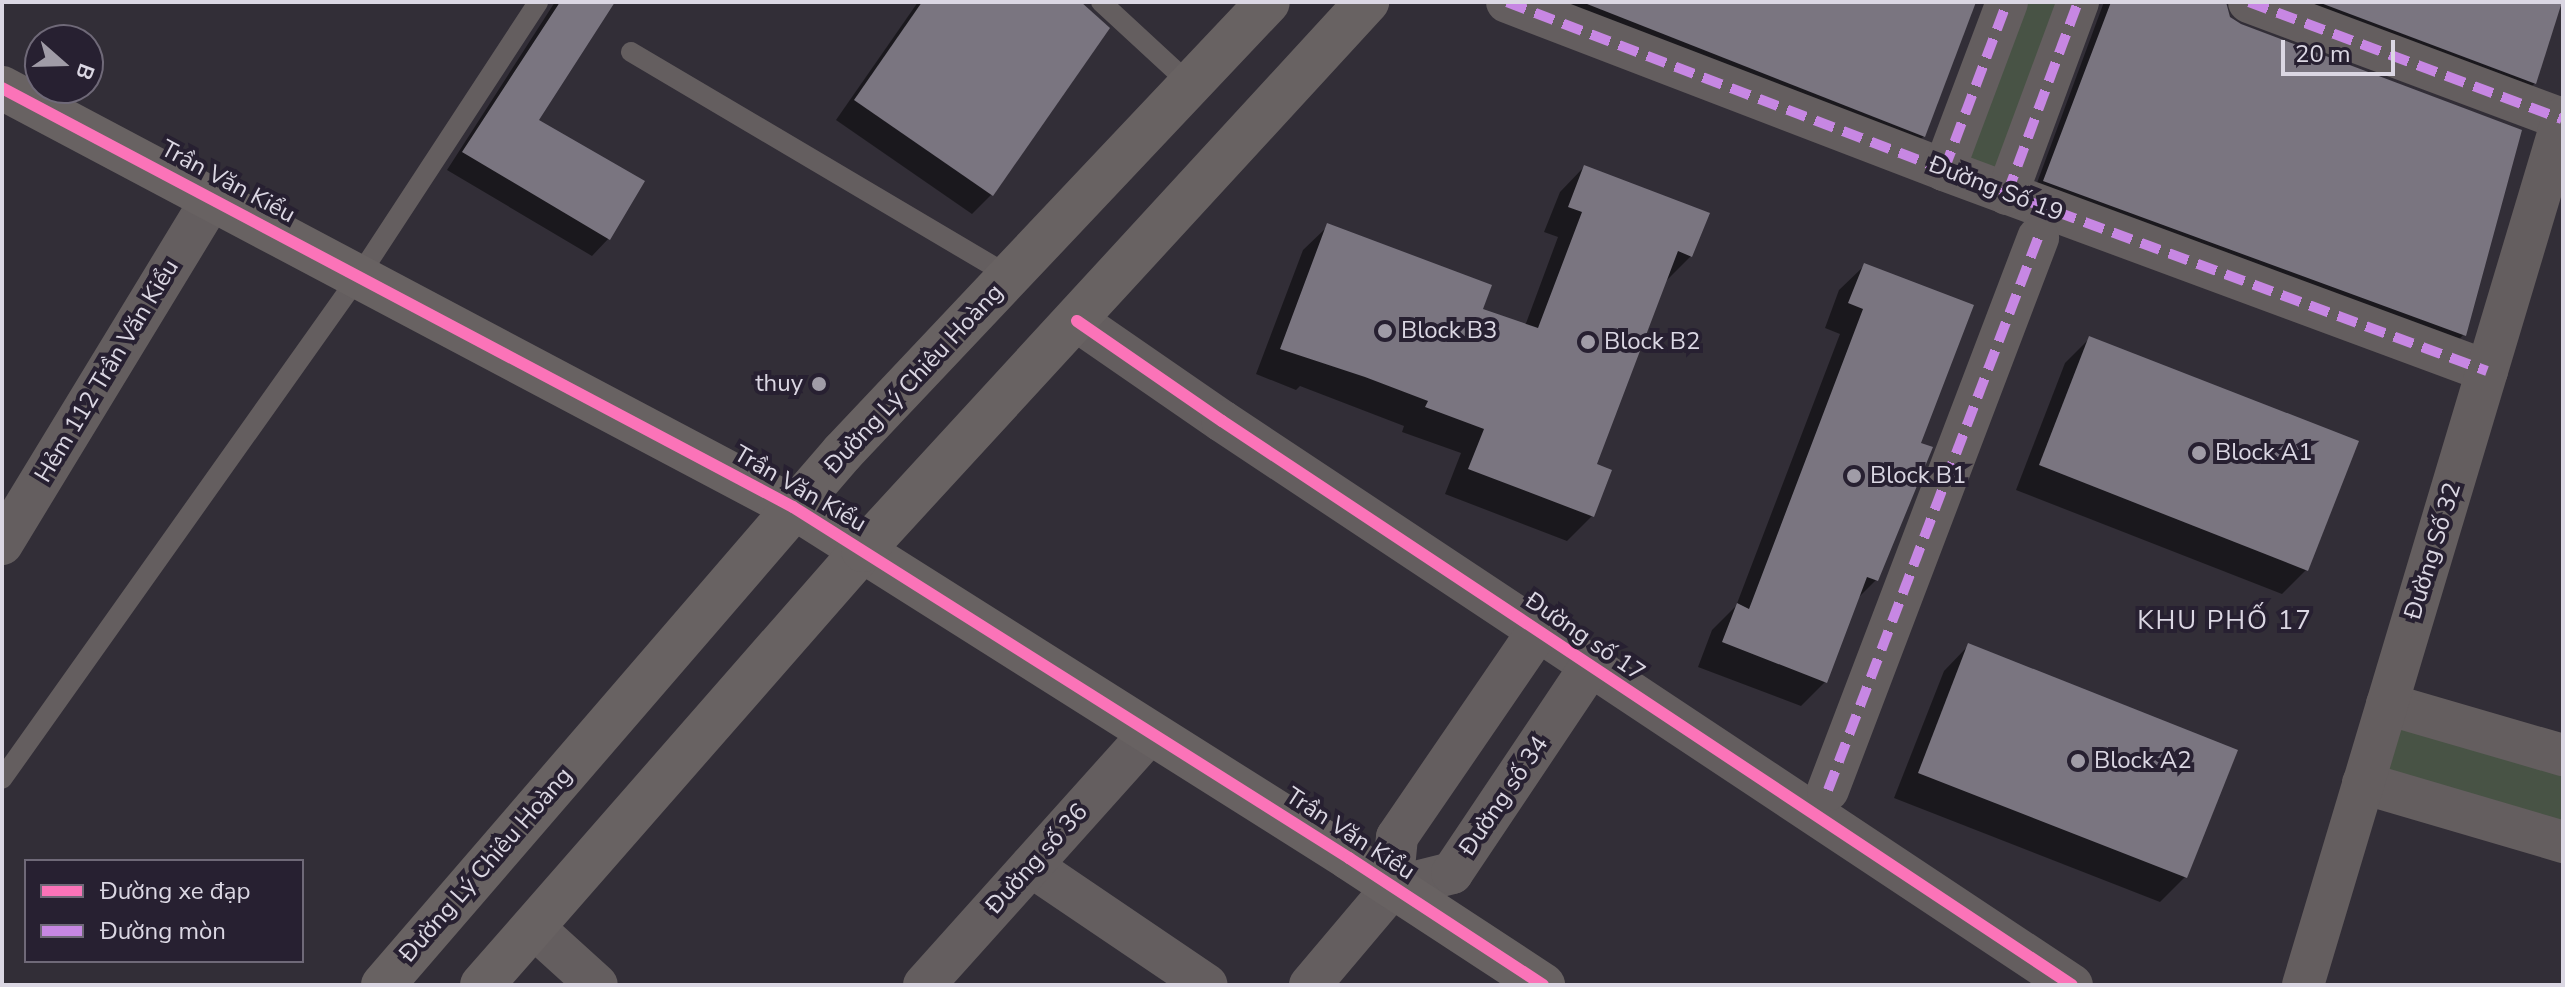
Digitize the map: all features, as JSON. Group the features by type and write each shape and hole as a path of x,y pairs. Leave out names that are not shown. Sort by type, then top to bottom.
{"main road":[{"name":"Đường Lý Chiêu Hoàng","path":"383,985 793,507 1268,2"},
{"path":"482,985 863,550 1077,321 1367,2"},
{"name":"Trần Văn Kiểu","path":"2,88 793,507 1543,985"}],"street":[{"name":"Đường Số 19","path":"1507,2 2007,194 2487,371"},
{"path":"1944,170 2007,2"},
{"path":"2007,194 2078,2"},
{"path":"2249,2 2563,118"},
{"name":"Đường Số 32","path":"2303,985 2563,118"},
{"name":"Hẻm 112 Trần Văn Kiểu","path":"2,544 212,198"},
{"path":"1828,790 2038,238"},
{"name":"Đường số 17","path":"1077,321 1590,667 2072,985"},
{"path":"1310,985 1392,888 1397,837 1538,631"},
{"name":"Đường số 34","path":"1392,888 1452,873 1590,667"},
{"path":"2387,704 2563,755"},
{"name":"Đường số 36","path":"924,985 1150,733"},
{"path":"2363,783 2563,842"},
{"path":"1031,866 1207,985"},
{"path":"533,927 597,985"}],"lane":[{"path":"2,779 359,276 538,2"},
{"path":"1101,2 1191,85"},
{"path":"631,52 1011,277"}],"green space":[{"path":"2021,2 2063,2 1998,177 1960,163"},
{"path":"2399,721 2563,771 2563,828 2380,773"}],"building":[{"path":"560,2 615,2 539,120 645,181 610,240 462,152"},
{"path":"922,2 1081,2 1110,28 993,196 854,100"},
{"path":"1582,2 1976,2 1925,137"},
{"path":"2111,2 2226,2 2230,17 2241,24 2522,130 2466,336 2043,181"},
{"path":"2318,2 2562,2 2536,84"},
{"path":"1584,165 1710,213 1692,257 1678,251 1597,464 1612,470 1594,517 1468,469 1484,429 1425,407 1428,401 1280,349 1327,223 1492,285 1483,309 1538,328 1582,212 1568,207"},
{"name":"Block B1","path":"1864,263 1974,305 1921,443 1933,447 1878,581 1867,577 1827,683 1722,642 1737,603 1749,609 1863,309 1848,303"},
{"name":"Block A1","path":"2089,336 2359,441 2308,571 2039,465"},
{"name":"Block A2","path":"1968,643 2238,750 2187,878 1918,773"}],"marked path":[{"path":"1507,2 1944,170 2487,371"},
{"path":"1944,170 2007,2"},
{"path":"2007,194 2078,2"},
{"path":"2249,2 2562,119"},
{"path":"1828,790 2038,238"}],"cycle path":[{"path":"2,88 793,507 1349,858 1543,985"},
{"path":"1077,321 1222,421 2072,985"}],"place":[{"name":"Block B3","path":"1385,331"},
{"name":"Block B2","path":"1588,342"},
{"name":"thuy","path":"819,384"},
{"name":"Block A1","path":"2199,453"},
{"name":"Block B1","path":"1854,476"},
{"name":"Block A2","path":"2078,761"}],"district":[{"name":"KHU PHỐ 17","path":"2225,621"}]}
